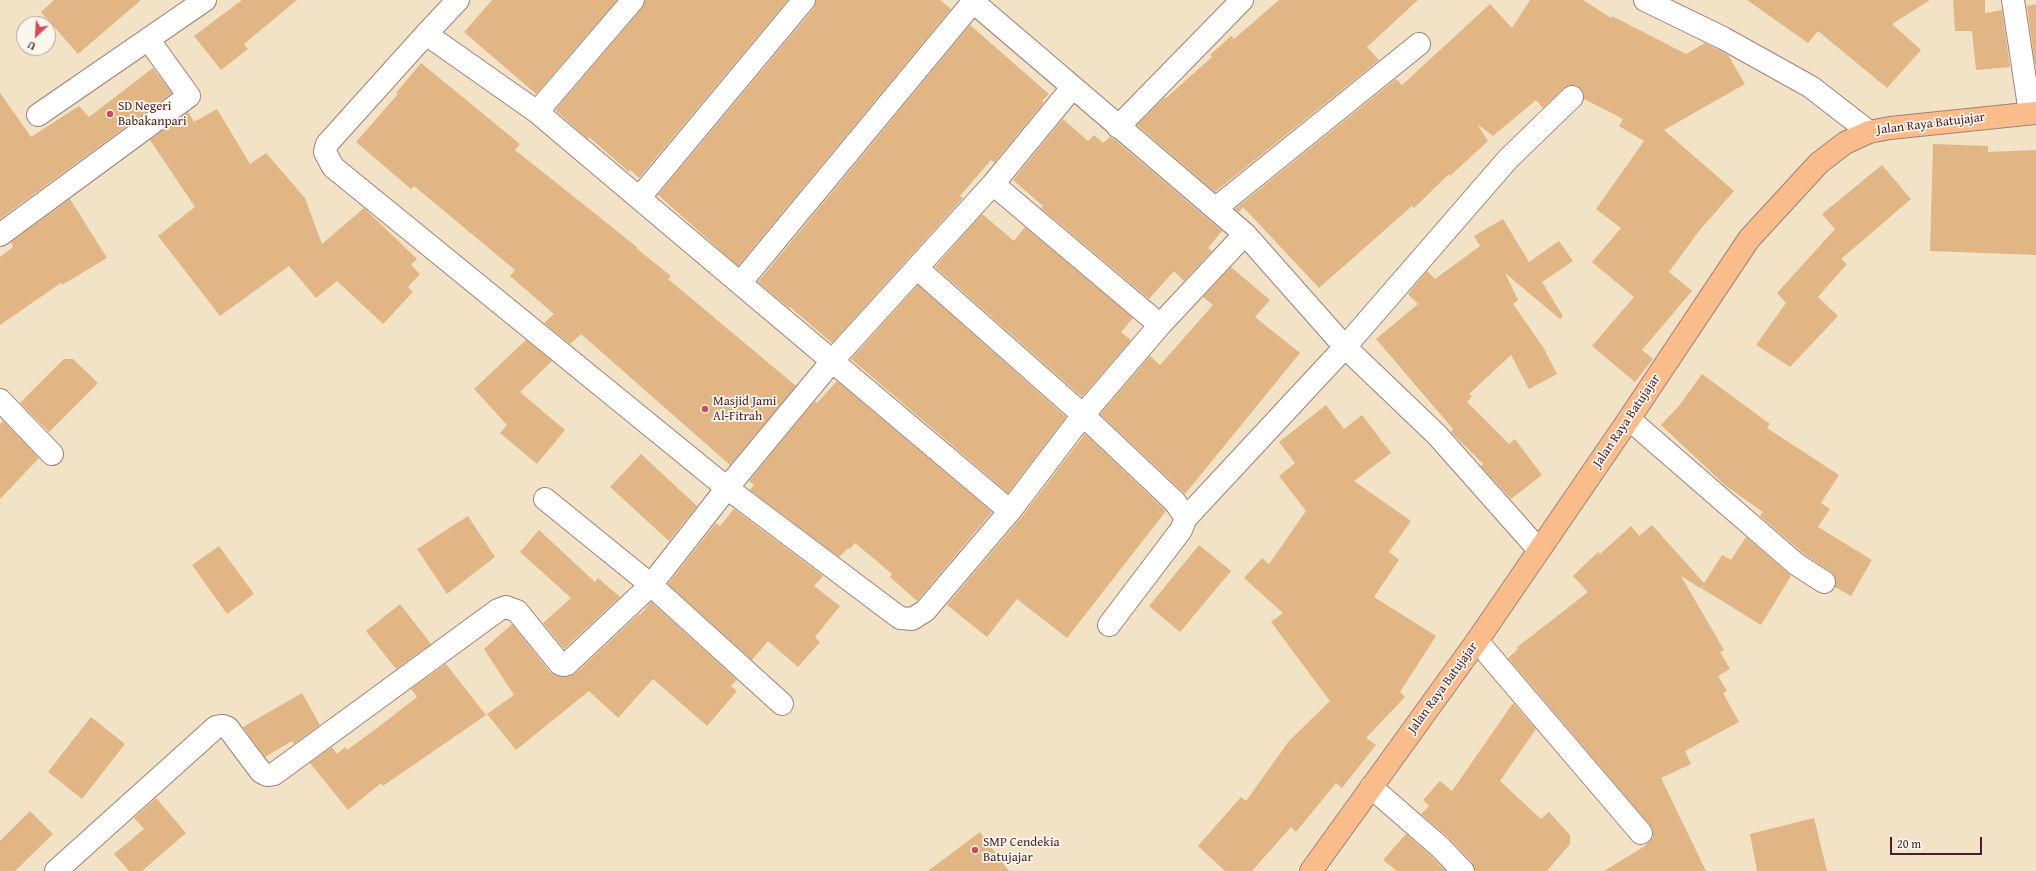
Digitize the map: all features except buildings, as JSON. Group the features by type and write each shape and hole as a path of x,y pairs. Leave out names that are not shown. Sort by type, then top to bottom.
{"highway":[{"name":"Jalan Raya Batujajar","path":"1311,871 1477,641 1629,419 1749,239 1819,163 1845,143 1880,130 2033,113"}],"street":[{"path":"38,115 205,0"},
{"path":"458,0 331,138 325,152 333,167 727,488 900,618 912,619 926,611 1010,511 1083,415 1160,325 1244,234"},
{"path":"537,112 633,0"},
{"path":"640,197 804,0"},
{"path":"1118,126 1242,0"},
{"path":"1645,0 1723,38 1811,87 1880,130"},
{"path":"2013,0 2033,113"},
{"path":"741,282 972,1 1072,88 1216,208 1244,234 1345,347 1437,435 1540,550"},
{"path":"426,34 537,112 741,282 1010,511"},
{"path":"0,235 189,96 148,39"},
{"path":"1216,208 1419,44"},
{"path":"56,871 216,727 223,726 228,728 261,772 267,776 274,774 498,610 506,607 517,611 560,664 564,666 651,585 727,488 833,360 918,269 993,184 1072,88"},
{"path":"1109,625 1178,534 1186,518 1345,347 1508,159 1572,97"},
{"path":"993,184 1160,325"},
{"path":"918,269 1083,415 1175,502 1186,518"},
{"path":"0,400 52,454"},
{"path":"1629,419 1796,564 1824,582"},
{"path":"545,500 651,585 782,704"},
{"path":"1477,641 1641,834"},
{"path":"1371,787 1440,848 1462,871"}],"place":[{"name":"SD Negeri Babakanpari","path":"110,114"},
{"name":"Masjid Jami Al-Fitrah","path":"705,409"},
{"name":"SMP Cendekia Batujajar","path":"975,850"}]}
